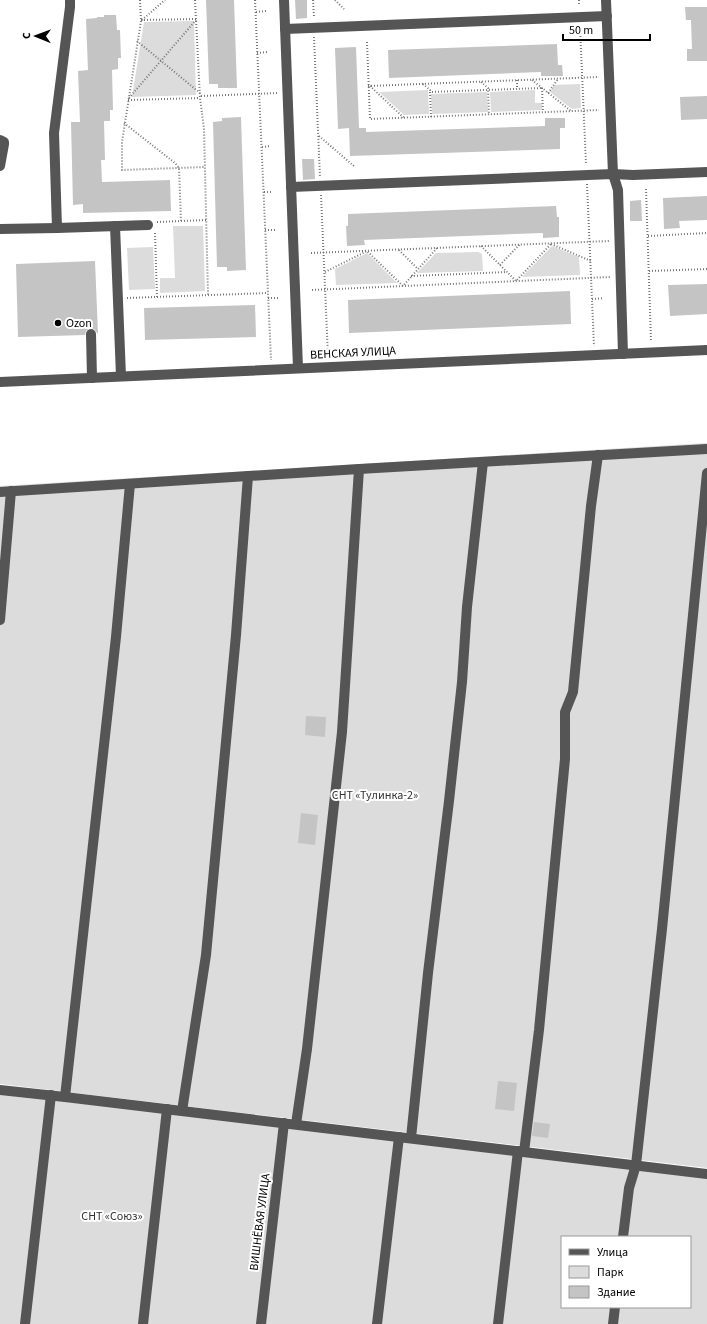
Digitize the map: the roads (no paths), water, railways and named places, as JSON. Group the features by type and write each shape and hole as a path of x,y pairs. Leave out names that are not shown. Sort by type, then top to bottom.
{"street":[{"path":"57,228 54,133 70,0"},
{"path":"284,0 298,368"},
{"path":"606,0 613,174 618,190 623,354"},
{"path":"285,29 607,16"},
{"path":"0,140 4,142 4,144 0,166"},
{"path":"291,188 613,174 633,175 707,172"},
{"path":"0,229 116,226 151,223"},
{"path":"116,226 121,376"},
{"path":"90,334 92,378"},
{"name":"ВЕНСКАЯ УЛИЦА","path":"0,382 707,350"},
{"path":"0,492 707,449"},
{"path":"498,1324 539,1030 564,767 565,712 573,692 591,506 598,455"},
{"path":"411,1138 428,973 461,690 467,608 483,462"},
{"path":"296,1124 307,1049 342,732 359,469"},
{"path":"624,1236 629,1188 636,1165 661,937 707,473"},
{"path":"182,1111 206,955 236,635 248,476"},
{"path":"65,1097 115,645 130,484"},
{"path":"0,620 11,492"},
{"path":"0,1090 707,1174"},
{"path":"25,1324 51,1095"},
{"path":"143,1324 167,1109"},
{"name":"ВИШНЁВАЯ УЛИЦА","path":"261,1324 284,1123"},
{"path":"377,1324 399,1137"},
{"path":"613,1324 615,1308"}],"place":[{"name":"Ozon","path":"58,323"}],"park label":[{"name":"СНТ «Тулинка-2»","path":"375,795"},
{"name":"СНТ «Союз»","path":"112,1216"}]}
